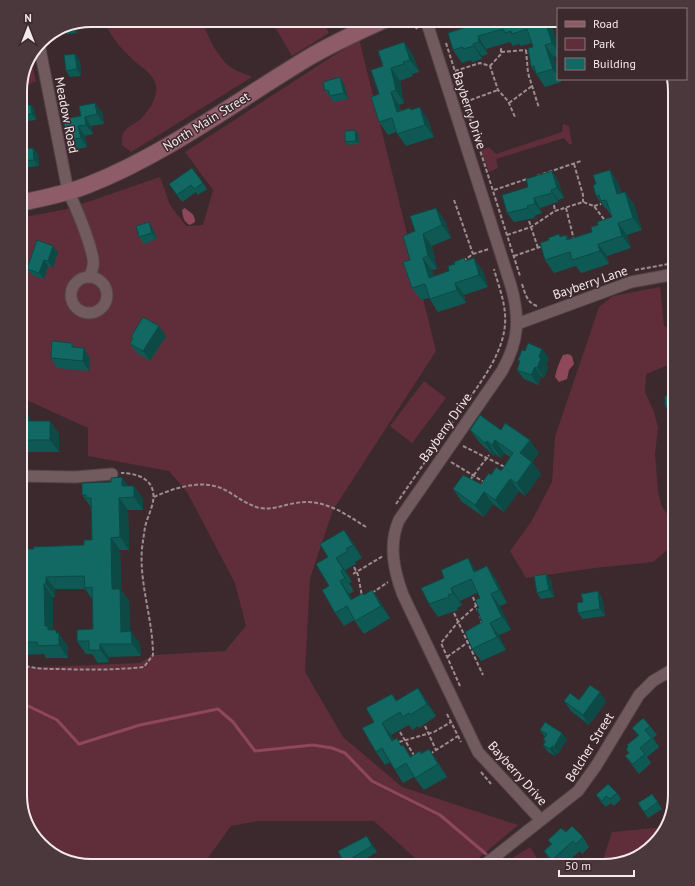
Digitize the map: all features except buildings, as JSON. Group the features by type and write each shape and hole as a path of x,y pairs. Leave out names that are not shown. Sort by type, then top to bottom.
{"main road":[{"name":"North Main Street","path":"27,201 89,184 163,148 309,58 340,40 369,27"}],"street":[{"name":"Bayberry Drive","path":"428,27 511,286 517,324 514,345 505,366 404,512 395,530 392,550 396,573 404,595 478,752 541,820"},
{"name":"Meadow Road","path":"40,52 68,191 93,259 92,271 89,277"},
{"name":"Bayberry Lane","path":"517,324 631,282 668,275"},
{"path":"27,476 75,477 112,474"},
{"name":"Belcher Street","path":"492,859 572,797 582,787 639,695 653,681 668,672"}],"path":[{"path":"415,27 418,31"},
{"path":"446,43 494,190 527,298 531,304 541,306"},
{"path":"490,66 501,52 501,48"},
{"path":"501,52 526,50 531,48"},
{"path":"526,50 528,73 539,108"},
{"path":"455,71 480,63 490,66"},
{"path":"490,66 498,90 509,103 515,117"},
{"path":"509,103 532,86"},
{"path":"465,102 498,90"},
{"path":"494,190 581,161"},
{"path":"574,164 583,202"},
{"path":"454,200 473,254"},
{"path":"508,235 531,227 555,211 566,207 583,202 594,206 601,204"},
{"path":"554,205 555,211"},
{"path":"594,206 608,228"},
{"path":"566,207 574,243"},
{"path":"529,221 538,248"},
{"path":"486,242 490,257"},
{"path":"514,256 547,245"},
{"path":"459,264 473,254 489,249"},
{"path":"395,506 415,474 484,377 498,352 504,327 505,315 492,264"},
{"path":"631,271 668,264"},
{"path":"463,446 510,470"},
{"path":"468,482 489,455"},
{"path":"451,462 486,483"},
{"path":"27,666 50,669 118,670 144,667 153,655 142,575 142,550 145,527 154,497 151,486 143,478 131,474 112,474"},
{"path":"154,497 178,488 213,485 226,490 248,504 260,508 279,508 296,503 312,502 333,506 366,527"},
{"path":"383,549 383,561"},
{"path":"353,574 383,556"},
{"path":"354,567 361,599 388,582"},
{"path":"386,577 390,589"},
{"path":"473,597 483,628"},
{"path":"460,686 441,642 476,604 482,601"},
{"path":"454,613 484,675"},
{"path":"447,657 472,639"},
{"path":"444,708 464,748"},
{"path":"399,742 428,734 451,722"},
{"path":"425,726 436,750"},
{"path":"400,732 418,762"},
{"path":"424,758 458,736"},
{"path":"478,768 491,784"}],"green space":[{"path":"108,27 204,27 218,53 227,65 252,77 131,152 122,145 123,134 129,127 142,118 148,110 155,96 156,87 154,79 150,74 128,55"},
{"path":"275,27 326,27 329,33 292,56"},
{"path":"359,39 436,351 333,510 310,578 305,672 343,737 402,787 518,825 478,859 416,859 374,821 257,821 231,826 207,859 91,859 75,857 55,848 38,831 29,811 27,795 27,668 140,663 153,655 225,651 246,626 235,583 187,492 169,471 88,456 88,428 27,400 27,217 67,209 160,177 170,205 186,226 203,225 213,190 185,152"},
{"path":"33,67 36,81 27,85"},
{"path":"563,124 569,126 572,144 569,144 564,138 496,159 498,168 489,172 481,150 489,147 496,154 562,132"},
{"path":"660,287 664,326 668,328 668,365 646,374 645,392 654,412 658,428 655,454 658,491 661,505 668,516 667,550 653,562 594,568 526,578 510,551 531,522 552,482 555,437 599,307 613,296"},
{"path":"424,381 446,398 412,443 390,426"},
{"path":"659,828 652,837 640,848 620,857 603,859 612,832"},
{"path":"530,847 538,859 511,859"}],"shaded area":[{"path":"185,208 194,217 195,222 190,225 183,217 182,210"},
{"path":"568,354 572,356 574,364 569,370 567,379 559,382 555,377 557,368 563,355"}],"waterway":[{"path":"27,705 57,720 79,744 140,725 218,709 233,722 255,751 313,745 332,748 345,753 372,781 440,815 486,854"}]}
